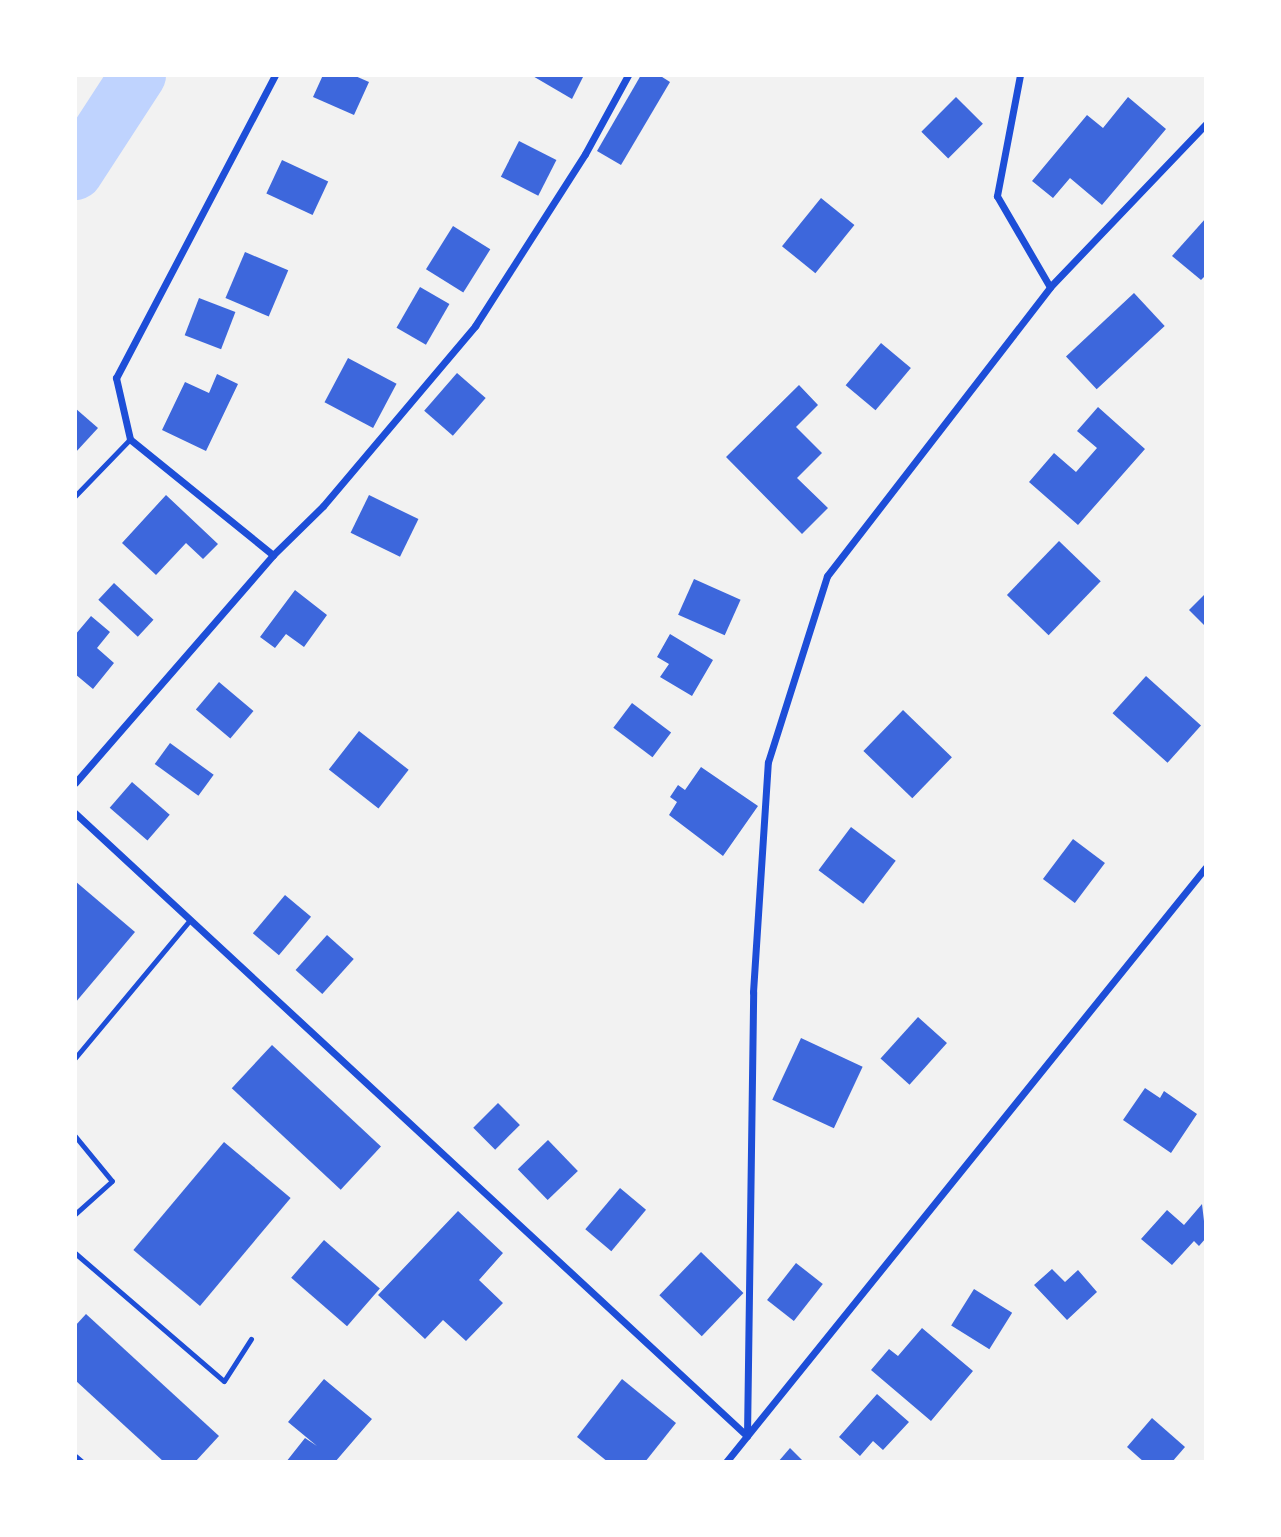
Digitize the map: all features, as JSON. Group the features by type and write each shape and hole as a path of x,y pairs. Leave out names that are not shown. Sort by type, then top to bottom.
{"street":[{"path":"273,555 130,439 116,379 275,75"},
{"path":"75,783 273,555 323,506 475,326 585,154 628,75"},
{"path":"1020,75 997,195 1050,287"},
{"path":"747,1436 753,992 768,762 827,576 1050,287 1206,124"},
{"path":"75,813 747,1436"},
{"path":"726,1462 1206,867"},
{"path":"75,1457 81,1462"}],"lane":[{"path":"75,496 130,439"},
{"path":"75,1058 190,920"},
{"path":"75,1136 112,1181 75,1214"},
{"path":"75,1253 224,1381 251,1339"}],"building":[{"path":"323,75 353,75 369,82 354,115 313,97"},
{"path":"531,75 584,75 572,99"},
{"path":"641,75 659,75 670,82 621,165 597,151"},
{"path":"956,97 983,124 948,159 921,132"},
{"path":"1128,97 1166,129 1102,205 1070,178 1053,198 1032,181 1087,115 1103,128"},
{"path":"519,141 556,160 538,196 501,177"},
{"path":"282,160 328,182 313,215 266,194"},
{"path":"821,198 854,225 815,273 782,246"},
{"path":"1206,218 1206,275 1201,280 1172,256"},
{"path":"453,226 490,249 463,293 426,269"},
{"path":"245,252 288,270 269,316 225,298"},
{"path":"420,287 449,304 426,345 396,328"},
{"path":"1134,293 1165,326 1097,389 1066,356"},
{"path":"199,298 235,312 221,349 185,335"},
{"path":"881,343 911,368 876,410 846,385"},
{"path":"348,358 397,384 373,428 325,402"},
{"path":"457,373 486,398 453,436 424,411"},
{"path":"217,374 238,384 206,451 162,430 185,382 209,393"},
{"path":"799,385 818,405 796,427 822,453 797,478 828,508 802,534 726,457"},
{"path":"1098,407 1145,449 1078,525 1029,482 1054,453 1076,472 1097,448 1077,431"},
{"path":"75,408 98,428 75,453"},
{"path":"166,495 218,544 203,559 186,543 156,575 122,543"},
{"path":"369,495 418,519 400,557 351,533"},
{"path":"1059,541 1101,581 1049,635 1007,595"},
{"path":"694,579 741,600 725,635 678,615"},
{"path":"114,583 153,620 138,637 98,600"},
{"path":"295,590 327,615 304,647 286,634 275,648 260,637"},
{"path":"1206,593 1206,627 1189,610"},
{"path":"91,616 110,632 97,648 114,663 93,689 75,674 75,635"},
{"path":"670,634 713,660 692,696 660,677 669,664 657,657"},
{"path":"1146,676 1201,726 1168,763 1113,713"},
{"path":"219,682 253,711 230,739 196,710"},
{"path":"632,703 671,732 652,757 613,728"},
{"path":"903,710 952,757 912,798 863,751"},
{"path":"359,731 409,770 378,808 329,770"},
{"path":"170,743 214,775 198,796 155,764"},
{"path":"701,767 758,806 723,856 669,815 677,802 670,797 678,785 685,790"},
{"path":"132,782 170,815 147,840 110,808"},
{"path":"851,827 896,861 863,904 819,870"},
{"path":"1073,839 1105,863 1075,903 1043,879"},
{"path":"75,881 135,932 75,1003"},
{"path":"285,895 311,917 279,955 253,933"},
{"path":"327,935 354,959 322,994 296,970"},
{"path":"918,1017 947,1043 910,1085 881,1059"},
{"path":"801,1038 863,1067 834,1128 772,1100"},
{"path":"272,1045 381,1147 341,1190 232,1088"},
{"path":"1145,1088 1160,1098 1164,1091 1197,1114 1171,1153 1123,1120"},
{"path":"498,1103 520,1125 495,1150 473,1128"},
{"path":"548,1140 578,1171 548,1200 518,1169"},
{"path":"224,1142 291,1198 200,1306 133,1250"},
{"path":"620,1188 646,1210 611,1251 585,1229"},
{"path":"1202,1204 1206,1238 1199,1246 1194,1241 1172,1265 1141,1239 1167,1210 1184,1225"},
{"path":"458,1211 503,1253 479,1280 503,1303 466,1341 443,1320 425,1339 378,1295"},
{"path":"324,1240 380,1289 347,1326 291,1278"},
{"path":"701,1252 743,1293 702,1336 659,1295"},
{"path":"796,1263 823,1284 794,1321 767,1300"},
{"path":"1052,1269 1065,1282 1078,1270 1097,1292 1067,1320 1034,1285"},
{"path":"974,1289 1012,1313 989,1349 951,1325"},
{"path":"86,1314 219,1436 195,1462 164,1462 75,1380 75,1326"},
{"path":"922,1328 973,1371 931,1421 871,1370 889,1349 898,1356"},
{"path":"324,1379 372,1419 335,1462 286,1462 305,1438 317,1446 288,1422"},
{"path":"622,1379 676,1423 645,1462 608,1462 577,1437"},
{"path":"877,1394 909,1422 883,1450 873,1441 860,1456 839,1437"},
{"path":"1152,1418 1185,1447 1172,1462 1144,1462 1127,1447"},
{"path":"790,1448 804,1462 778,1462"}],"waterway":[{"path":"75,172 138,75"}]}
